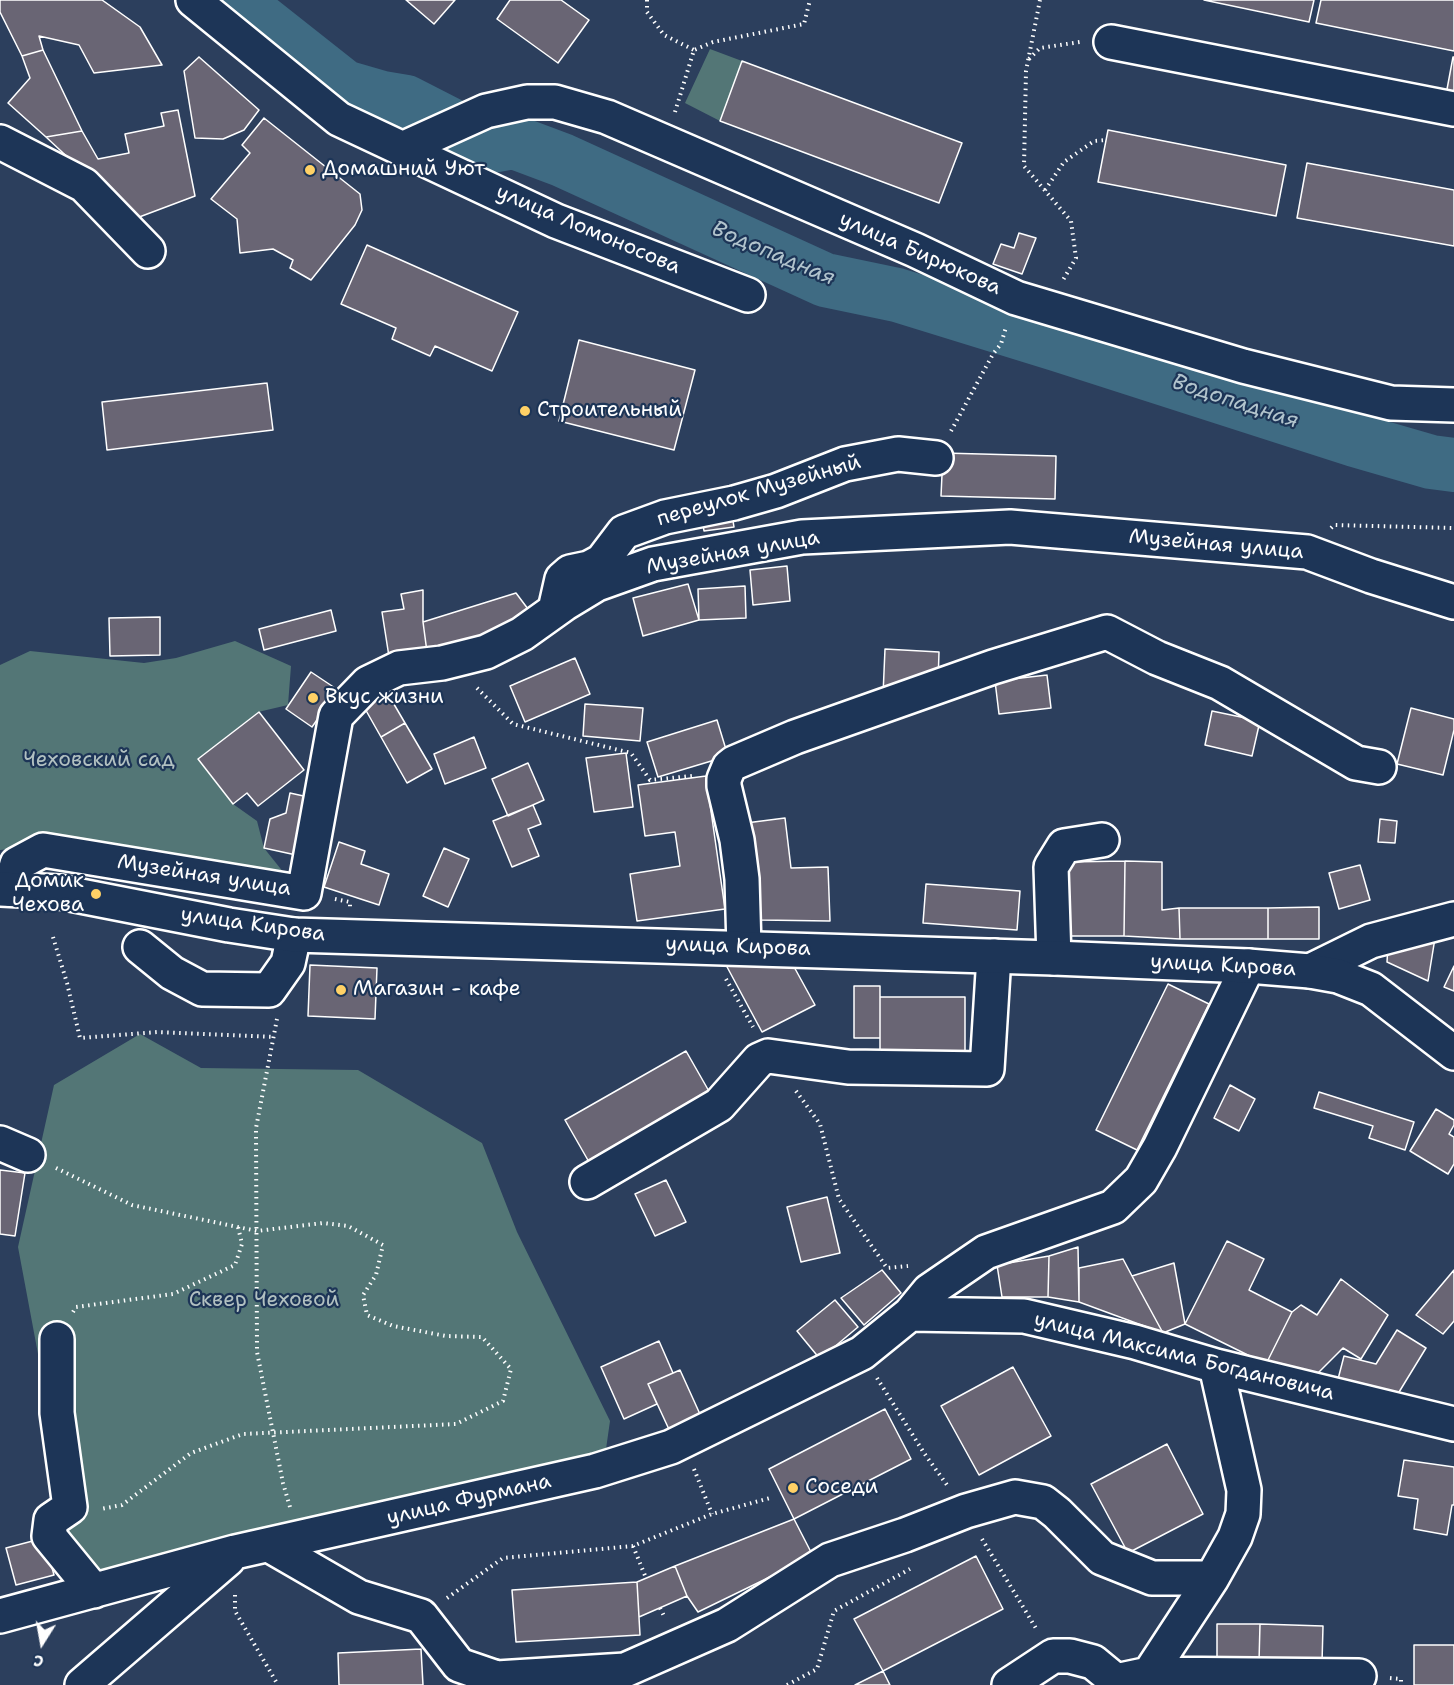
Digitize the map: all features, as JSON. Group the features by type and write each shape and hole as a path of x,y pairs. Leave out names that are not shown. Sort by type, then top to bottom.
{"street":[{"name":"улица Ломоносова","path":"193,0 339,119 556,221 748,295"},
{"path":"1111,42 1454,109"},
{"name":"улица Бирюкова","path":"402,148 486,111 527,102 555,102 607,117 915,250 1016,298 1243,366 1391,403 1454,405"},
{"path":"0,142 84,184 148,251"},
{"name":"переулок Музейный","path":"555,610 561,579 570,573 589,568 602,561 624,532 664,517 734,503 776,491 845,464 898,454 936,458"},
{"name":"Музейная улица","path":"9,881 43,850 304,892 336,716 368,683 399,668 451,661 486,652 522,634 597,584 653,564 802,537 1010,526 1307,552 1371,576 1454,602"},
{"path":"744,947 742,879 737,840 724,786 726,773 734,763 795,737 993,667 1107,632 1157,658 1220,683 1356,763 1379,767"},
{"path":"1054,958 1051,867 1064,846 1102,840"},
{"name":"улица Кирова","path":"9,881 228,925 294,935 744,947 1248,966 1310,971 1338,976 1371,989 1454,1053"},
{"path":"1310,971 1371,941 1454,919"},
{"path":"140,946 172,973 202,989 269,990 288,963 294,935"},
{"path":"587,1182 719,1105 764,1058 848,1067 987,1069 994,956"},
{"name":"улица Фурмана","path":"0,1616 235,1552 595,1471 671,1447 862,1353 919,1302 986,1252 1113,1207 1141,1180 1160,1147 1248,966"},
{"name":"улица Максима Богдановича","path":"919,1302 1024,1316 1135,1341 1216,1366 1454,1424"},
{"path":"57,1339 57,1413 70,1507 51,1520 49,1536 94,1591"},
{"path":"1146,1680 1212,1578 1235,1537 1243,1514 1244,1490 1216,1366"},
{"path":"284,1542 358,1597 421,1616 459,1665 500,1682 626,1670 727,1625 830,1560 905,1535 966,1511 1015,1497 1043,1502 1102,1558 1152,1578 1212,1578"},
{"path":"82,1685 235,1552"},
{"path":"1009,1685 1053,1656 1070,1656 1093,1662 1116,1681 1359,1676"}],"path":[{"path":"647,0 647,12 664,34 694,50"},
{"path":"665,143 694,50 713,42 804,24 810,0"},
{"path":"1040,0 1026,71 1024,166 1071,220 1076,258 1046,307"},
{"path":"1028,60 1040,48 1075,42 1111,42"},
{"path":"1045,190 1064,162 1094,141 1106,140"},
{"path":"936,458 993,354 1001,344"},
{"path":"1307,552 1334,525 1454,528"},
{"path":"451,661 513,724 631,753 650,780 726,773"},
{"path":"53,937 80,1038 158,1032 274,1037"},
{"path":"708,946 763,1046 754,1051 764,1058 820,1124 839,1199 887,1268 912,1265 919,1302"},
{"path":"278,1016 256,1128 257,1352 283,1483 284,1542"},
{"path":"14,1149 132,1205 257,1231 323,1223 348,1226 383,1245 376,1275 363,1295 367,1315 393,1326 446,1336 482,1336 511,1369 503,1401 456,1424 243,1434 191,1453 122,1504 98,1510 70,1507"},
{"path":"76,1307 173,1294 235,1265 242,1244 238,1227"},
{"path":"682,1441 712,1514"},
{"path":"421,1616 502,1558 633,1546 712,1514 770,1498"},
{"path":"633,1546 646,1578"},
{"path":"235,1552 235,1611 278,1685"},
{"path":"787,1685 817,1669 834,1611 912,1568"}],"green space":[{"path":"710,49 742,61 720,121 685,103"},
{"name":"Чеховский сад","path":"235,641 291,666 288,705 258,712 198,759 233,804 257,821 264,848 284,873 246,892 19,848 0,850 0,665 30,651 144,663 176,658"},
{"name":"Сквер Чеховой","path":"140,1034 201,1068 358,1070 482,1143 517,1232 610,1421 605,1456 76,1585 58,1461 18,1247 54,1085"}],"building":[{"path":"0,0 102,0 140,27 162,65 94,73 79,45 39,36 43,50 22,56 0,12"},
{"path":"406,0 455,0 434,24"},
{"path":"510,0 561,0 589,20 558,63 497,19"},
{"path":"1204,0 1314,0 1309,22"},
{"path":"1321,0 1454,0 1454,51 1316,23"},
{"path":"43,50 82,131 46,137 8,103 30,78 22,56"},
{"path":"199,57 259,110 244,130 223,139 195,138 184,71"},
{"path":"1454,57 1454,102 1445,100"},
{"path":"742,61 962,143 939,203 720,121"},
{"path":"178,110 195,196 134,219 46,137 82,131 98,159 129,153 125,134 164,126 161,113"},
{"path":"264,118 360,194 362,210 355,225 311,280 290,268 293,260 273,249 240,253 237,219 211,199 250,153 242,145"},
{"path":"1108,130 1286,165 1276,216 1098,182"},
{"path":"1307,163 1454,190 1454,246 1297,218"},
{"path":"1019,233 1036,238 1022,274 993,264 1001,244 1014,248"},
{"path":"367,245 518,312 492,371 435,346 430,356 392,339 396,328 341,304"},
{"path":"579,340 695,370 674,450 559,421"},
{"path":"267,383 273,430 107,450 102,402"},
{"path":"943,453 1056,456 1055,499 941,496"},
{"path":"731,509 734,527 704,531 701,513"},
{"path":"787,566 790,601 753,605 750,570"},
{"path":"688,584 699,620 643,636 633,598"},
{"path":"745,586 746,618 699,620 698,589"},
{"path":"423,590 423,622 427,652 390,663 382,612 404,609 401,594"},
{"path":"516,593 531,613 491,643 427,652 423,622"},
{"path":"331,610 336,631 264,650 259,629"},
{"path":"160,617 160,655 110,656 109,618"},
{"path":"885,649 939,652 938,683 883,695"},
{"path":"575,658 590,694 525,722 510,686"},
{"name":"Вкус жизни","path":"311,672 338,690 312,727 286,709"},
{"path":"1047,675 1051,708 999,714 995,681"},
{"path":"388,694 405,723 381,737 364,707"},
{"path":"585,704 643,708 640,741 583,736"},
{"path":"1411,708 1454,719 1454,730 1443,775 1397,764"},
{"path":"1212,711 1260,721 1252,756 1205,745"},
{"path":"259,712 304,770 258,806 247,793 233,804 198,759"},
{"path":"717,720 728,756 658,777 647,742"},
{"path":"405,723 432,769 407,783 381,737"},
{"path":"474,737 486,768 445,784 434,754"},
{"path":"626,753 633,807 594,812 586,758"},
{"path":"528,763 544,800 508,816 492,779"},
{"path":"706,776 725,909 637,921 630,874 680,866 675,832 645,836 638,785"},
{"path":"290,793 308,797 296,855 264,848 270,819 286,813"},
{"path":"533,805 541,824 528,829 539,856 512,867 493,821"},
{"path":"785,818 791,868 828,867 830,921 760,920 746,823"},
{"path":"1380,819 1397,821 1395,843 1378,842"},
{"path":"339,842 365,851 361,864 389,874 379,905 324,887"},
{"path":"444,848 469,859 448,907 423,896"},
{"path":"1125,861 1162,862 1162,910 1179,908 1180,939 1124,936"},
{"path":"1125,861 1124,936 1065,936 1067,862"},
{"path":"1360,865 1370,900 1339,909 1329,873"},
{"path":"926,884 1020,891 1017,930 923,923"},
{"path":"1319,907 1319,939 1268,939 1268,908"},
{"path":"1179,908 1268,908 1268,939 1180,939"},
{"path":"1436,932 1428,981 1387,962 1388,946"},
{"path":"310,965 377,968 375,1019 308,1016"},
{"path":"726,965 793,965 815,1005 762,1032"},
{"path":"1454,966 1454,991 1444,987"},
{"path":"1168,984 1209,1004 1137,1150 1096,1130"},
{"path":"854,986 880,986 880,1038 854,1038"},
{"path":"880,997 965,997 965,1059 880,1059"},
{"path":"686,1051 714,1100 593,1169 565,1120"},
{"path":"1230,1085 1255,1099 1239,1131 1214,1118"},
{"path":"1319,1092 1414,1122 1405,1150 1369,1138 1373,1126 1314,1108"},
{"path":"1436,1109 1454,1120 1449,1134 1454,1137 1454,1164 1448,1174 1410,1151"},
{"path":"0,1170 25,1173 15,1236 0,1234"},
{"path":"666,1180 686,1222 655,1236 635,1194"},
{"path":"827,1197 840,1253 801,1262 787,1207"},
{"path":"1227,1241 1264,1259 1249,1290 1292,1312 1266,1364 1185,1324"},
{"path":"1078,1247 1079,1302 1048,1297 1049,1256"},
{"path":"1049,1256 1048,1297 1002,1297 997,1265"},
{"path":"1123,1259 1163,1333 1079,1302 1079,1268"},
{"path":"1174,1263 1185,1324 1163,1333 1132,1276"},
{"path":"882,1270 901,1293 864,1325 841,1298"},
{"path":"1454,1270 1454,1321 1443,1334 1416,1315"},
{"path":"1341,1279 1388,1315 1361,1359 1343,1348 1314,1377 1266,1364 1292,1312 1301,1305 1317,1315"},
{"path":"835,1300 858,1327 820,1359 797,1331"},
{"path":"1397,1330 1426,1348 1396,1397 1337,1383 1344,1356 1376,1364"},
{"path":"659,1341 673,1373 648,1384 657,1404 624,1419 601,1367"},
{"path":"1013,1367 1051,1436 979,1475 941,1406"},
{"path":"680,1370 704,1423 673,1438 648,1384"},
{"path":"885,1409 911,1459 794,1519 769,1469"},
{"path":"1167,1444 1203,1514 1128,1553 1091,1484"},
{"path":"1404,1460 1454,1467 1454,1505 1452,1505 1447,1535 1414,1529 1418,1499 1398,1496"},
{"path":"794,1519 813,1556 698,1612 687,1596 675,1566"},
{"path":"44,1538 54,1575 16,1585 6,1548"},
{"path":"976,1556 1003,1609 883,1671 854,1619"},
{"path":"675,1566 687,1596 639,1617 637,1582"},
{"path":"637,1582 640,1635 516,1642 512,1590"},
{"path":"1217,1624 1260,1624 1259,1662 1217,1661"},
{"path":"1260,1624 1323,1626 1322,1663 1259,1662"},
{"path":"1414,1645 1454,1645 1454,1685 1414,1685"},
{"path":"421,1649 423,1685 339,1685 338,1653"},
{"path":"883,1671 890,1685 855,1685"}],"waterway":[{"name":"Водопадная","path":"234,0 344,87 406,102 492,146 514,142 562,160 825,280 897,295 1355,440 1431,462 1454,465"}],"place":[{"name":"Домашний Уют","path":"310,170"},
{"name":"Строительный","path":"525,411"},
{"name":"Вкус жизни","path":"313,698"},
{"name":"Домик Чехова","path":"96,894"},
{"name":"Магазин - кафе","path":"341,990"},
{"name":"Соседи","path":"793,1488"}]}
